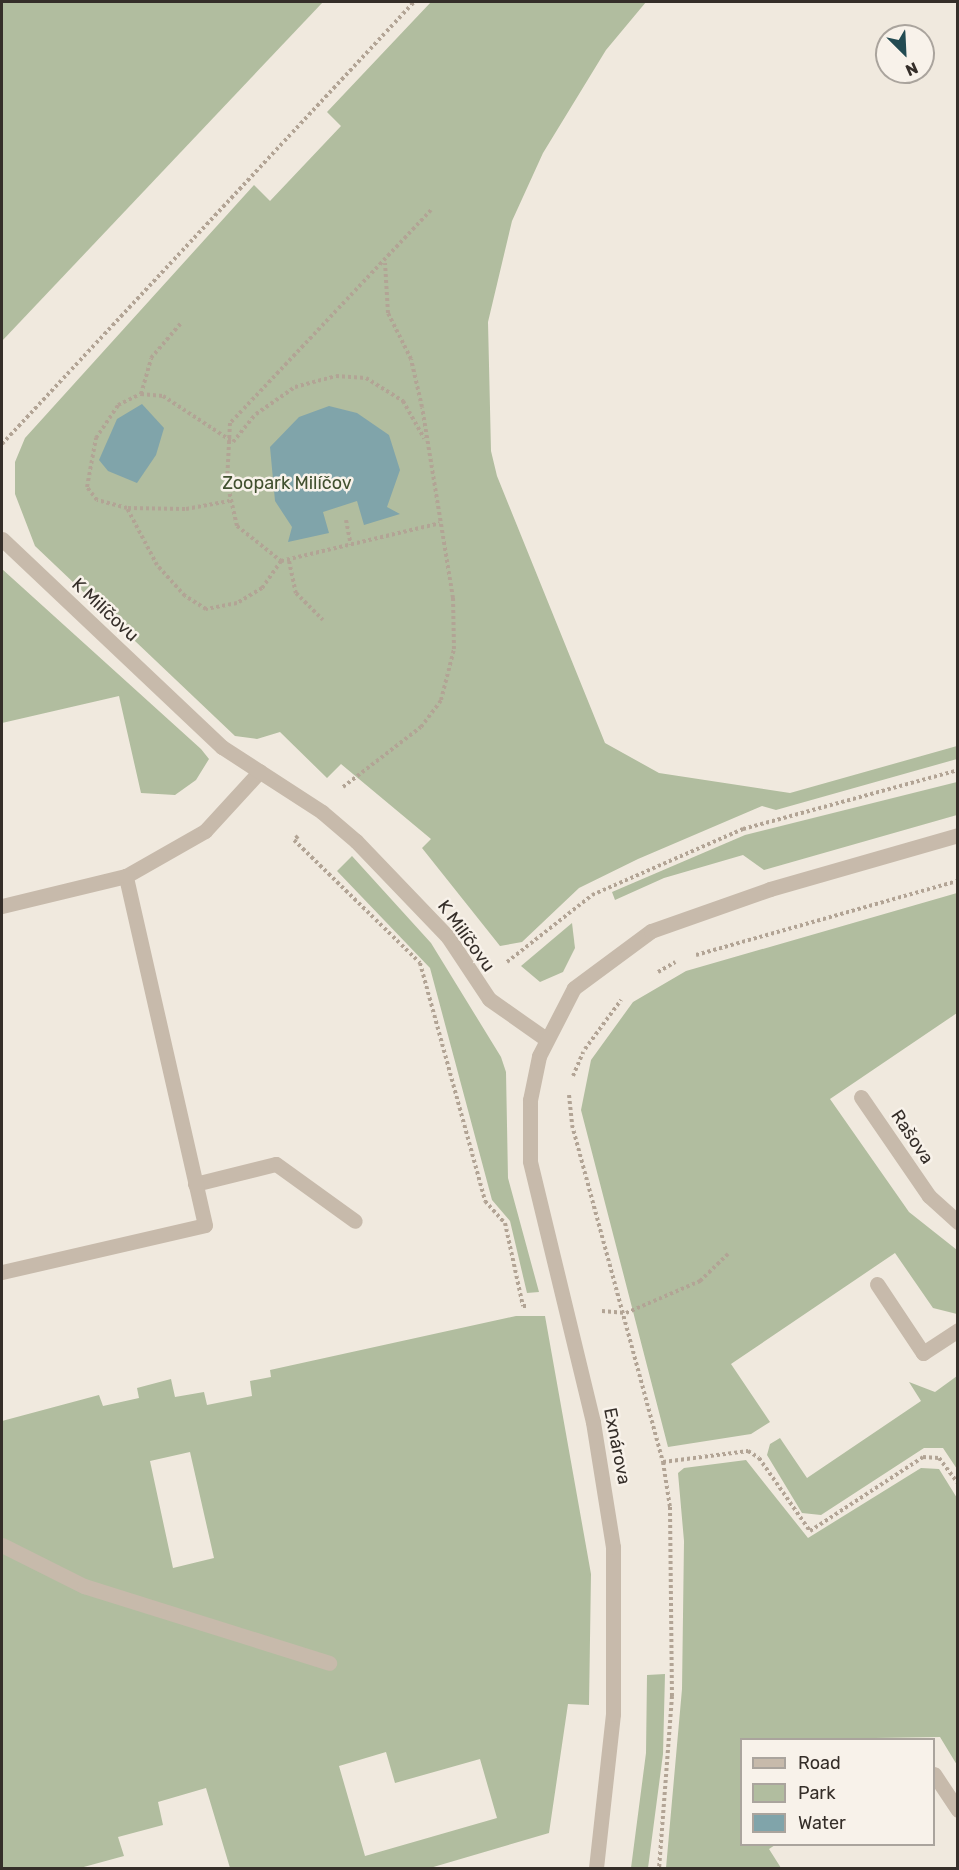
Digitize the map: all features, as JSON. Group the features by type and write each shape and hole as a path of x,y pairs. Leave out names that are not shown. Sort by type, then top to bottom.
{"street":[{"name":"K Milíčovu","path":"2,539 222,747 322,812 387,870 448,937 479,986 500,1009 546,1039"},
{"path":"2,906 126,876 205,831 260,771"},
{"path":"546,1039 582,980 651,931 749,895 957,835"},
{"path":"2,1272 205,1225 126,876"},
{"name":"Exnárova","path":"546,1039 532,1082 530,1161 601,1455 613,1547 613,1714 596,1869"},
{"name":"Rašova","path":"861,1097 929,1196 957,1222"},
{"path":"195,1184 276,1164 356,1221"},
{"path":"877,1284 923,1353 957,1330"},
{"path":"2,1545 84,1586 329,1663"},
{"path":"935,1777 957,1810"}],"path":[{"path":"2,444 414,2"},
{"path":"431,210 385,263 231,423 229,501 245,537 281,561 289,561 440,523"},
{"path":"342,788 402,747 441,700 455,627 440,523 411,359 388,313 385,263"},
{"path":"141,394 151,358 181,322"},
{"path":"232,442 275,398 336,376 386,387 403,401 426,442"},
{"path":"229,501 186,509 127,508 91,496 88,464 107,418 118,405 141,394 163,396 232,442"},
{"path":"127,508 157,565 185,596 206,609 248,597 273,576 281,561"},
{"path":"346,520 351,545"},
{"path":"289,561 296,593 323,620"},
{"path":"479,986 592,895 743,829 957,770"},
{"path":"294,840 420,963 485,1201 504,1223 523,1306"},
{"path":"688,957 957,881"},
{"path":"650,976 680,960"},
{"path":"571,1082 583,1052 626,995"},
{"path":"546,1039 583,1052"},
{"path":"570,1090 572,1125 626,1313 663,1462 673,1548 674,1642 659,1869"},
{"path":"626,1313 700,1281 728,1254"},
{"path":"663,1462 748,1451 759,1458 810,1531 923,1457 939,1458 957,1483"}],"green space":[{"path":"2,2 323,2 2,341"},
{"name":"Zoopark Milíčov","path":"431,2 646,2 606,50 543,153 512,221 488,322 491,451 497,476 605,743 659,773 790,793 957,746 957,759 776,810 762,806 638,859 579,888 522,942 500,946 422,848 431,839 341,764 327,778 280,732 257,739 235,736 35,546 15,494 15,462 25,438 254,185 270,201 341,126 327,112"},
{"path":"2,569 201,749 209,759 196,780 175,795 141,793 119,696 2,723"},
{"path":"957,782 957,815 764,870 743,855 664,878 615,900 612,892 745,835"},
{"path":"352,856 431,943 501,1057 506,1072 508,1178 539,1292 527,1293 510,1221 492,1200 430,968 337,871"},
{"path":"957,893 957,1013 830,1099 909,1212 957,1250 957,1314 933,1308 895,1253 731,1364 770,1422 751,1434 668,1447 581,1110 591,1060 633,1002 686,971"},
{"path":"572,923 575,948 563,972 540,982 521,966"},
{"path":"516,1316 545,1316 591,1574 589,1705 568,1704 549,1833 430,1868 230,1868 206,1788 158,1802 163,1825 118,1837 124,1856 80,1868 2,1868 2,1421 99,1395 103,1406 139,1398 137,1388 171,1379 175,1397 204,1392 207,1405 252,1396 250,1381 271,1377 270,1370","holes":["190,1452 214,1558 173,1568 150,1461","386,1752 395,1783 480,1759 497,1818 365,1856 339,1766"]},
{"path":"957,1376 957,1469 943,1448 924,1448 821,1515 802,1513 767,1455 770,1444 780,1438 807,1478 921,1401 909,1382 935,1392"},
{"path":"746,1460 808,1538 921,1468 939,1469 957,1498 957,1765 940,1737 740,1738 740,1846 774,1846 769,1849 781,1868 666,1868 682,1689 684,1541 678,1473 684,1468"},
{"path":"665,1674 663,1754 648,1868 631,1868 646,1753 647,1675"}],"water":[{"path":"142,404 164,428 156,455 137,483 108,471 99,460 117,419"},
{"path":"329,406 357,413 389,435 400,470 387,507 400,514 364,525 357,501 323,512 329,533 288,542 292,527 275,501 270,447 299,417"}]}
